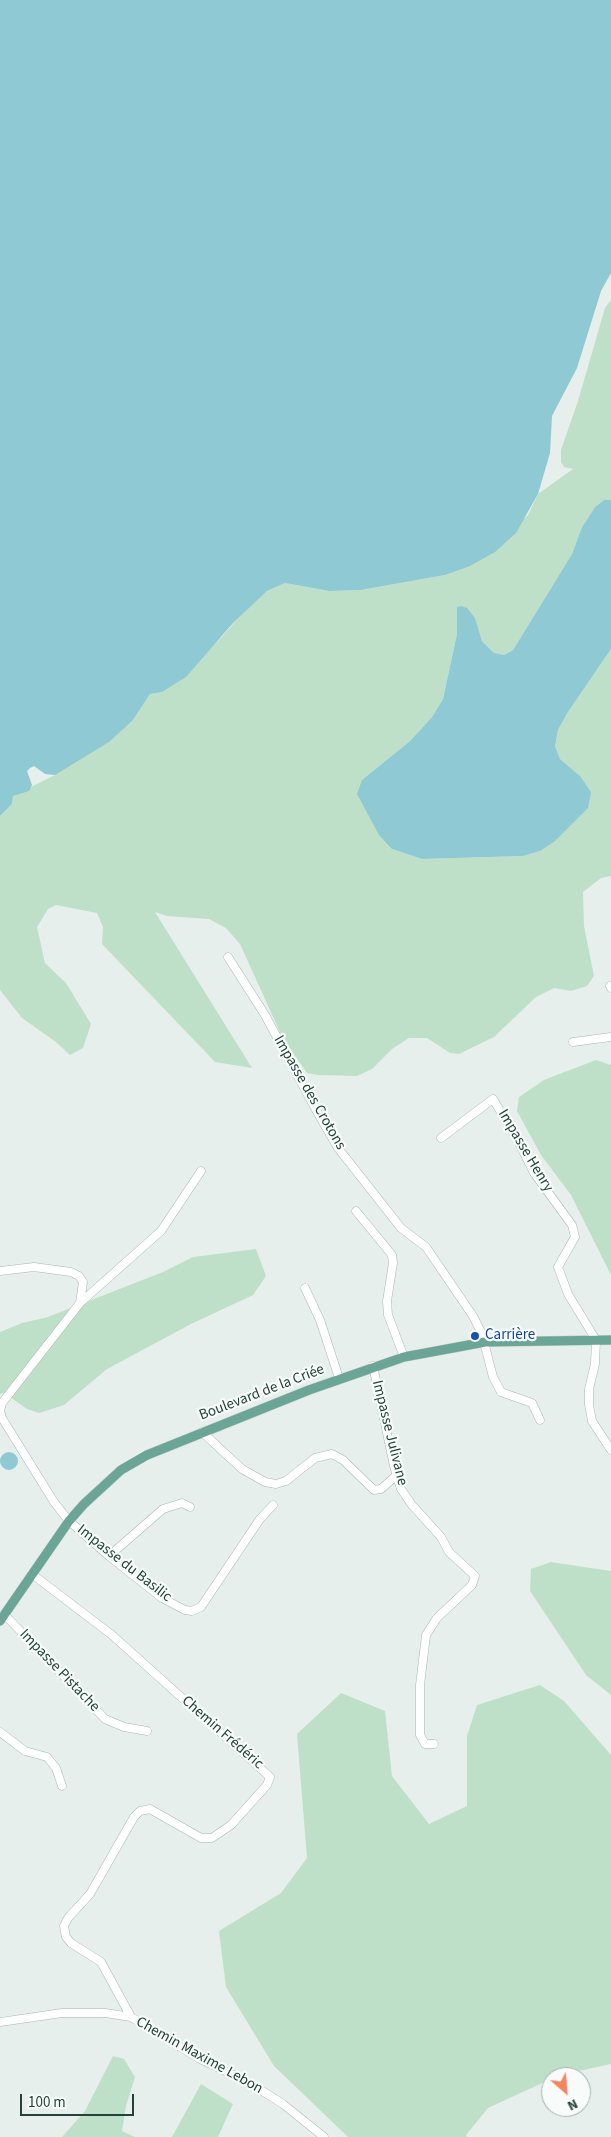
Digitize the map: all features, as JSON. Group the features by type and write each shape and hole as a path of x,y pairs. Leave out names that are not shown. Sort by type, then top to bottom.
{"main road":[{"name":"Boulevard de la Criée","path":"2,1618 69,1521 101,1487 121,1470 147,1455 339,1378 404,1357 485,1342 611,1340"}],"street":[{"name":"Impasse des Crotons","path":"228,958 265,1015 338,1148 401,1228 426,1247 473,1316 485,1342 494,1377 501,1392 532,1403 540,1420"},
{"path":"573,1042 611,1037"},
{"name":"Impasse Henry","path":"441,1138 493,1099 518,1141 534,1173 572,1225 575,1237 558,1266 568,1294 596,1340"},
{"path":"80,1303 161,1231 201,1171"},
{"path":"356,1211 392,1255 393,1263 387,1301 388,1316 404,1357"},
{"path":"0,1271 34,1267 71,1272 79,1276 83,1282 80,1303"},
{"path":"305,1288 320,1320 339,1378"},
{"name":"Impasse du Basilic","path":"80,1303 2,1403 0,1411 2,1418 54,1502 69,1521 162,1598 185,1610 192,1611 201,1607 260,1519 273,1505"},
{"path":"596,1340 595,1364 589,1388 589,1405 592,1421 611,1450"},
{"name":"Impasse Julivane","path":"372,1366 401,1489 435,1530 456,1560 475,1576 472,1585 438,1618 426,1635 420,1685 420,1735 425,1744 434,1744"},
{"path":"202,1432 242,1469 265,1482 276,1484 286,1481 315,1458 332,1454 343,1460 374,1490 380,1489 397,1475"},
{"path":"109,1556 163,1509 182,1504 190,1507"},
{"name":"Chemin Frédéric","path":"32,1574 112,1635 270,1777 267,1785 231,1826 212,1838 201,1838 150,1809 140,1811 134,1817 90,1894 68,1918 64,1926 66,1937 71,1943 101,1962 130,2017"},
{"name":"Impasse Pistache","path":"2,1618 105,1719 124,1727 146,1731"},
{"path":"0,1732 25,1751 47,1757 56,1768 62,1786"},
{"name":"Chemin Maxime Lebon","path":"0,2022 62,2013 105,2013 130,2017 200,2059 284,2104 324,2137"}],"green space":[{"path":"611,300 611,500 604,500 595,507 582,527 572,554 513,650 504,655 495,654 482,641 475,619 457,607 457,634 443,699 432,717 410,741 362,780 392,849 422,859 523,856 540,851 580,776 560,759 555,746 558,730 611,649 611,876 601,878 583,892 584,926 594,976 587,986 571,991 554,988 536,997 494,1037 459,1054 450,1053 427,1038 409,1038 392,1049 372,1069 357,1076 318,1075 307,1073 284,1041 240,944 226,928 209,919 167,916 155,912 252,1068 215,1062 102,944 103,927 97,913 56,905 48,909 37,927 45,963 66,983 91,1024 83,1048 70,1055 56,1042 22,1018 0,990 0,816 12,804 13,796 55,775 133,720 150,694 162,692 219,640 246,609 267,591 285,583 329,591 361,590 445,575 468,567 528,515 538,494 573,469 564,467 561,462 561,450 578,401 605,308"},
{"path":"596,1060 611,1065 611,1275 571,1195 541,1155 517,1111 519,1097 544,1080"},
{"path":"256,1249 266,1276 253,1295 191,1324 107,1369 64,1405 39,1413 27,1409 4,1393 0,1394 0,1332 22,1323 48,1317 163,1272 193,1257"},
{"path":"551,1562 611,1571 611,1695 586,1675 530,1591 531,1569"},
{"path":"540,1685 564,1701 611,1755 611,2064 591,2068 541,2067 541,2084 488,2108 466,2135 467,2137 348,2137 274,2066 226,1987 219,1931 281,1893 307,1858 297,1734 341,1693 385,1711 392,1776 429,1824 467,1806 467,1736 477,1705"},
{"path":"113,2056 124,2059 135,2077 126,2106 122,2131 135,2137 62,2137 85,2111"},
{"path":"201,2084 233,2104 218,2137 172,2137"}],"water":[{"path":"0,0 611,0 611,273 601,291 577,368 552,416 550,453 538,494 516,533 495,552 468,567 445,575 361,590 329,591 285,583 267,591 233,623 186,677 162,692 150,694 133,720 109,742 55,775 45,774 34,766 30,768 27,771 32,785 29,791 13,796 12,804 0,816"},
{"path":"604,500 611,500 611,649 568,712 558,730 555,746 560,759 580,776 591,792 588,808 555,841 540,851 523,856 422,859 392,849 379,835 357,794 362,780 410,741 432,717 443,699 457,634 457,607 467,608 475,618 482,641 494,653 504,655 513,650 572,554 582,527 595,507"},
{"path":"9,1452 17,1457 18,1461 13,1469 9,1470 1,1465 0,1461 5,1453"}],"place":[{"name":"Carrière","path":"475,1336"}]}
